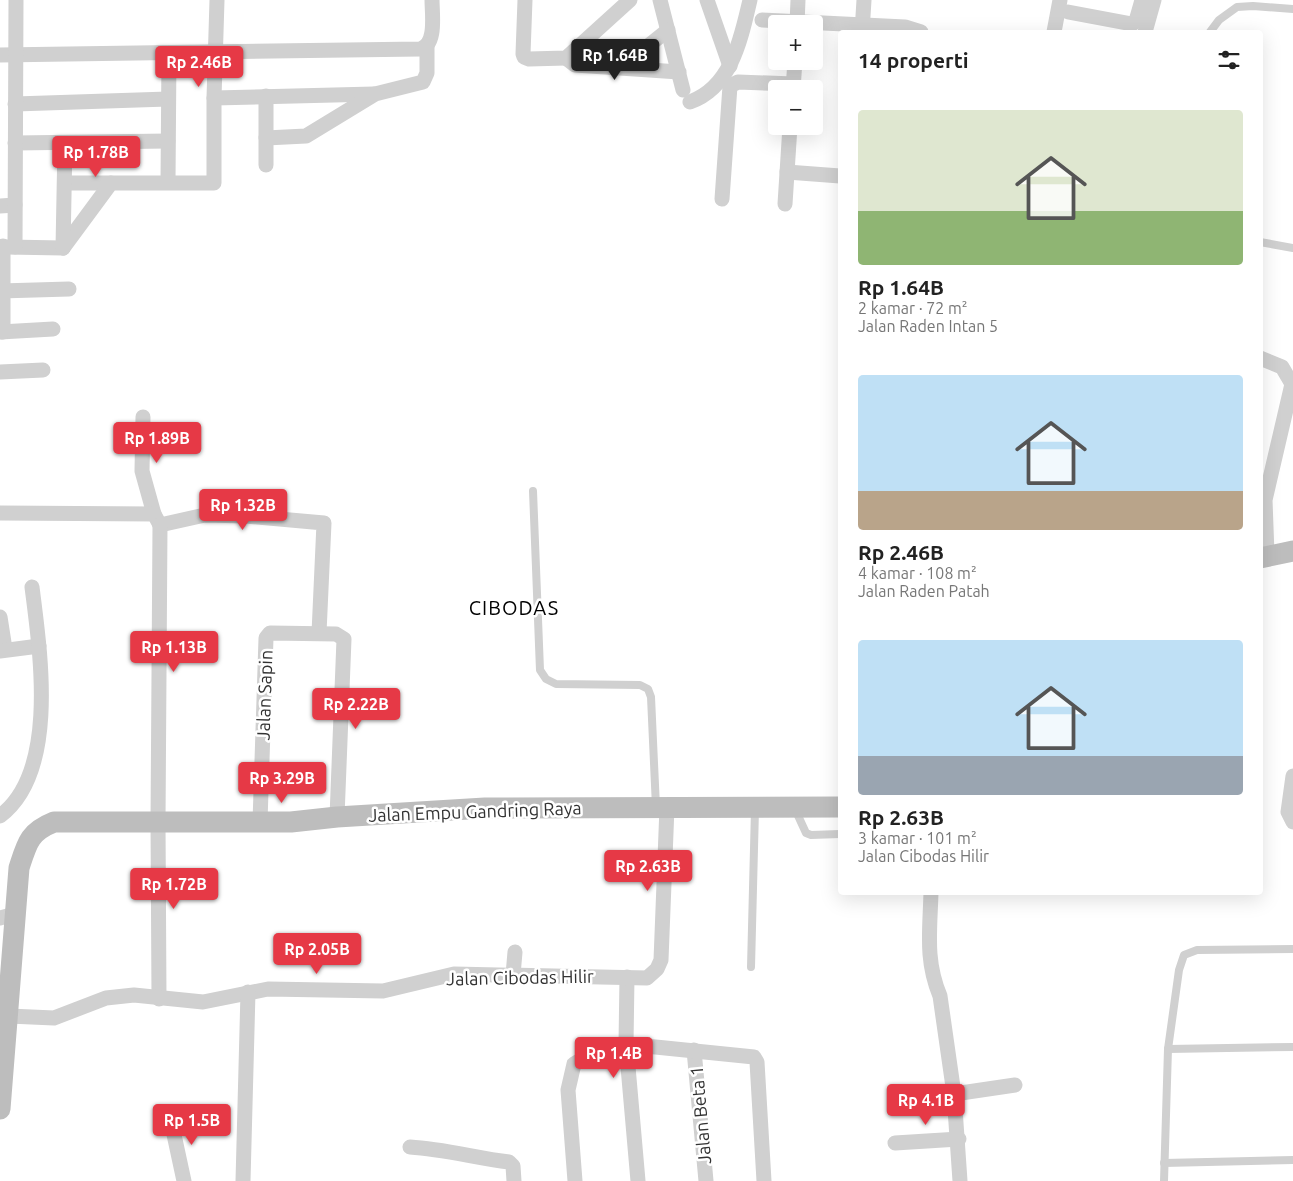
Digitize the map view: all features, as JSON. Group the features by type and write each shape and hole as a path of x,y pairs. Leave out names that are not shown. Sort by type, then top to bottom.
{"street":[{"path":"16,0 7,54 15,104 15,144 7,165 15,205 6,247 1,291 1,332 53,329"},
{"path":"66,184 214,183 217,0"},
{"path":"214,98 376,94 423,82 427,73 427,45 431,36 432,0"},
{"path":"525,0 524,57 566,58 575,65 623,66 679,72"},
{"path":"566,58 630,0"},
{"path":"660,0 686,96 702,98 730,66 736,54 750,0"},
{"path":"707,0 730,66"},
{"path":"797,15 798,0"},
{"path":"863,29 864,0"},
{"path":"1055,30 1064,6 1132,24 1136,21 1142,0"},
{"path":"1146,30 1154,0"},
{"path":"762,20 768,21"},
{"path":"823,25 863,29 905,27 915,30"},
{"path":"623,66 668,30"},
{"path":"7,54 420,49 427,45"},
{"path":"168,182 169,53"},
{"path":"722,199 730,86 738,82 768,85"},
{"path":"266,138 306,136 376,94"},
{"path":"266,96 266,165"},
{"path":"15,104 168,99"},
{"path":"785,204 789,135"},
{"path":"15,144 168,141"},
{"path":"63,248 66,184 65,143"},
{"path":"787,172 838,176"},
{"path":"63,248 111,183"},
{"path":"0,206 15,205"},
{"path":"6,247 63,248"},
{"path":"1,291 69,289"},
{"path":"1263,359 1282,367 1292,384 1265,500 1264,556 1293,551"},
{"path":"0,372 43,370"},
{"path":"143,416 142,471 157,519 159,999"},
{"path":"0,513 157,519 205,515 246,516 324,523 319,633 340,634 345,642 337,817"},
{"path":"0,816 17,801 30,772 40,736 42,690 32,587"},
{"path":"0,617 3,650 39,646"},
{"name":"Jalan Sapin","path":"260,822 266,638 268,634 273,633 319,633"},
{"path":"1293,776 1288,812 1293,822"},
{"name":"Jalan Cibodas Hilir","path":"5,1030 54,1018 106,998 134,995 203,1002 268,989 383,992 454,974 647,978 657,969 660,960 662,807"},
{"name":"Jalan Empu Gandring Raya","path":"0,1109 5,1030 7,916 27,842 37,829 54,822 291,822 337,817 485,808 838,807"},
{"path":"931,895 929,966 933,982 940,996 959,1138 960,1181"},
{"path":"512,975 515,952"},
{"path":"627,977 626,1044 638,1181"},
{"path":"243,1181 248,992"},
{"path":"575,1181 568,1090 574,1064 601,1048 626,1044 749,1055 756,1059 764,1181"},
{"name":"Jalan Beta 1","path":"694,1050 706,1181"},
{"path":"954,1094 1015,1085"},
{"path":"170,1116 184,1181"},
{"path":"895,1143 959,1138"},
{"path":"410,1147 435,1148 464,1156 509,1162 513,1166 514,1181"}],"lane":[{"path":"1211,30 1237,7 1253,6 1293,10"},
{"path":"1263,243 1293,248"},
{"path":"533,491 540,670 546,679 556,684 640,685 648,688 651,697 662,807"},
{"path":"751,967 755,807"},
{"path":"794,807 806,833 812,835 838,834"},
{"path":"1164,1181 1168,1049 1179,970 1184,955 1197,950 1293,949"},
{"path":"1168,1049 1293,1047"},
{"path":"1164,1162 1293,1160"}],"district":[{"name":"CIBODAS","path":"514,607"}]}
